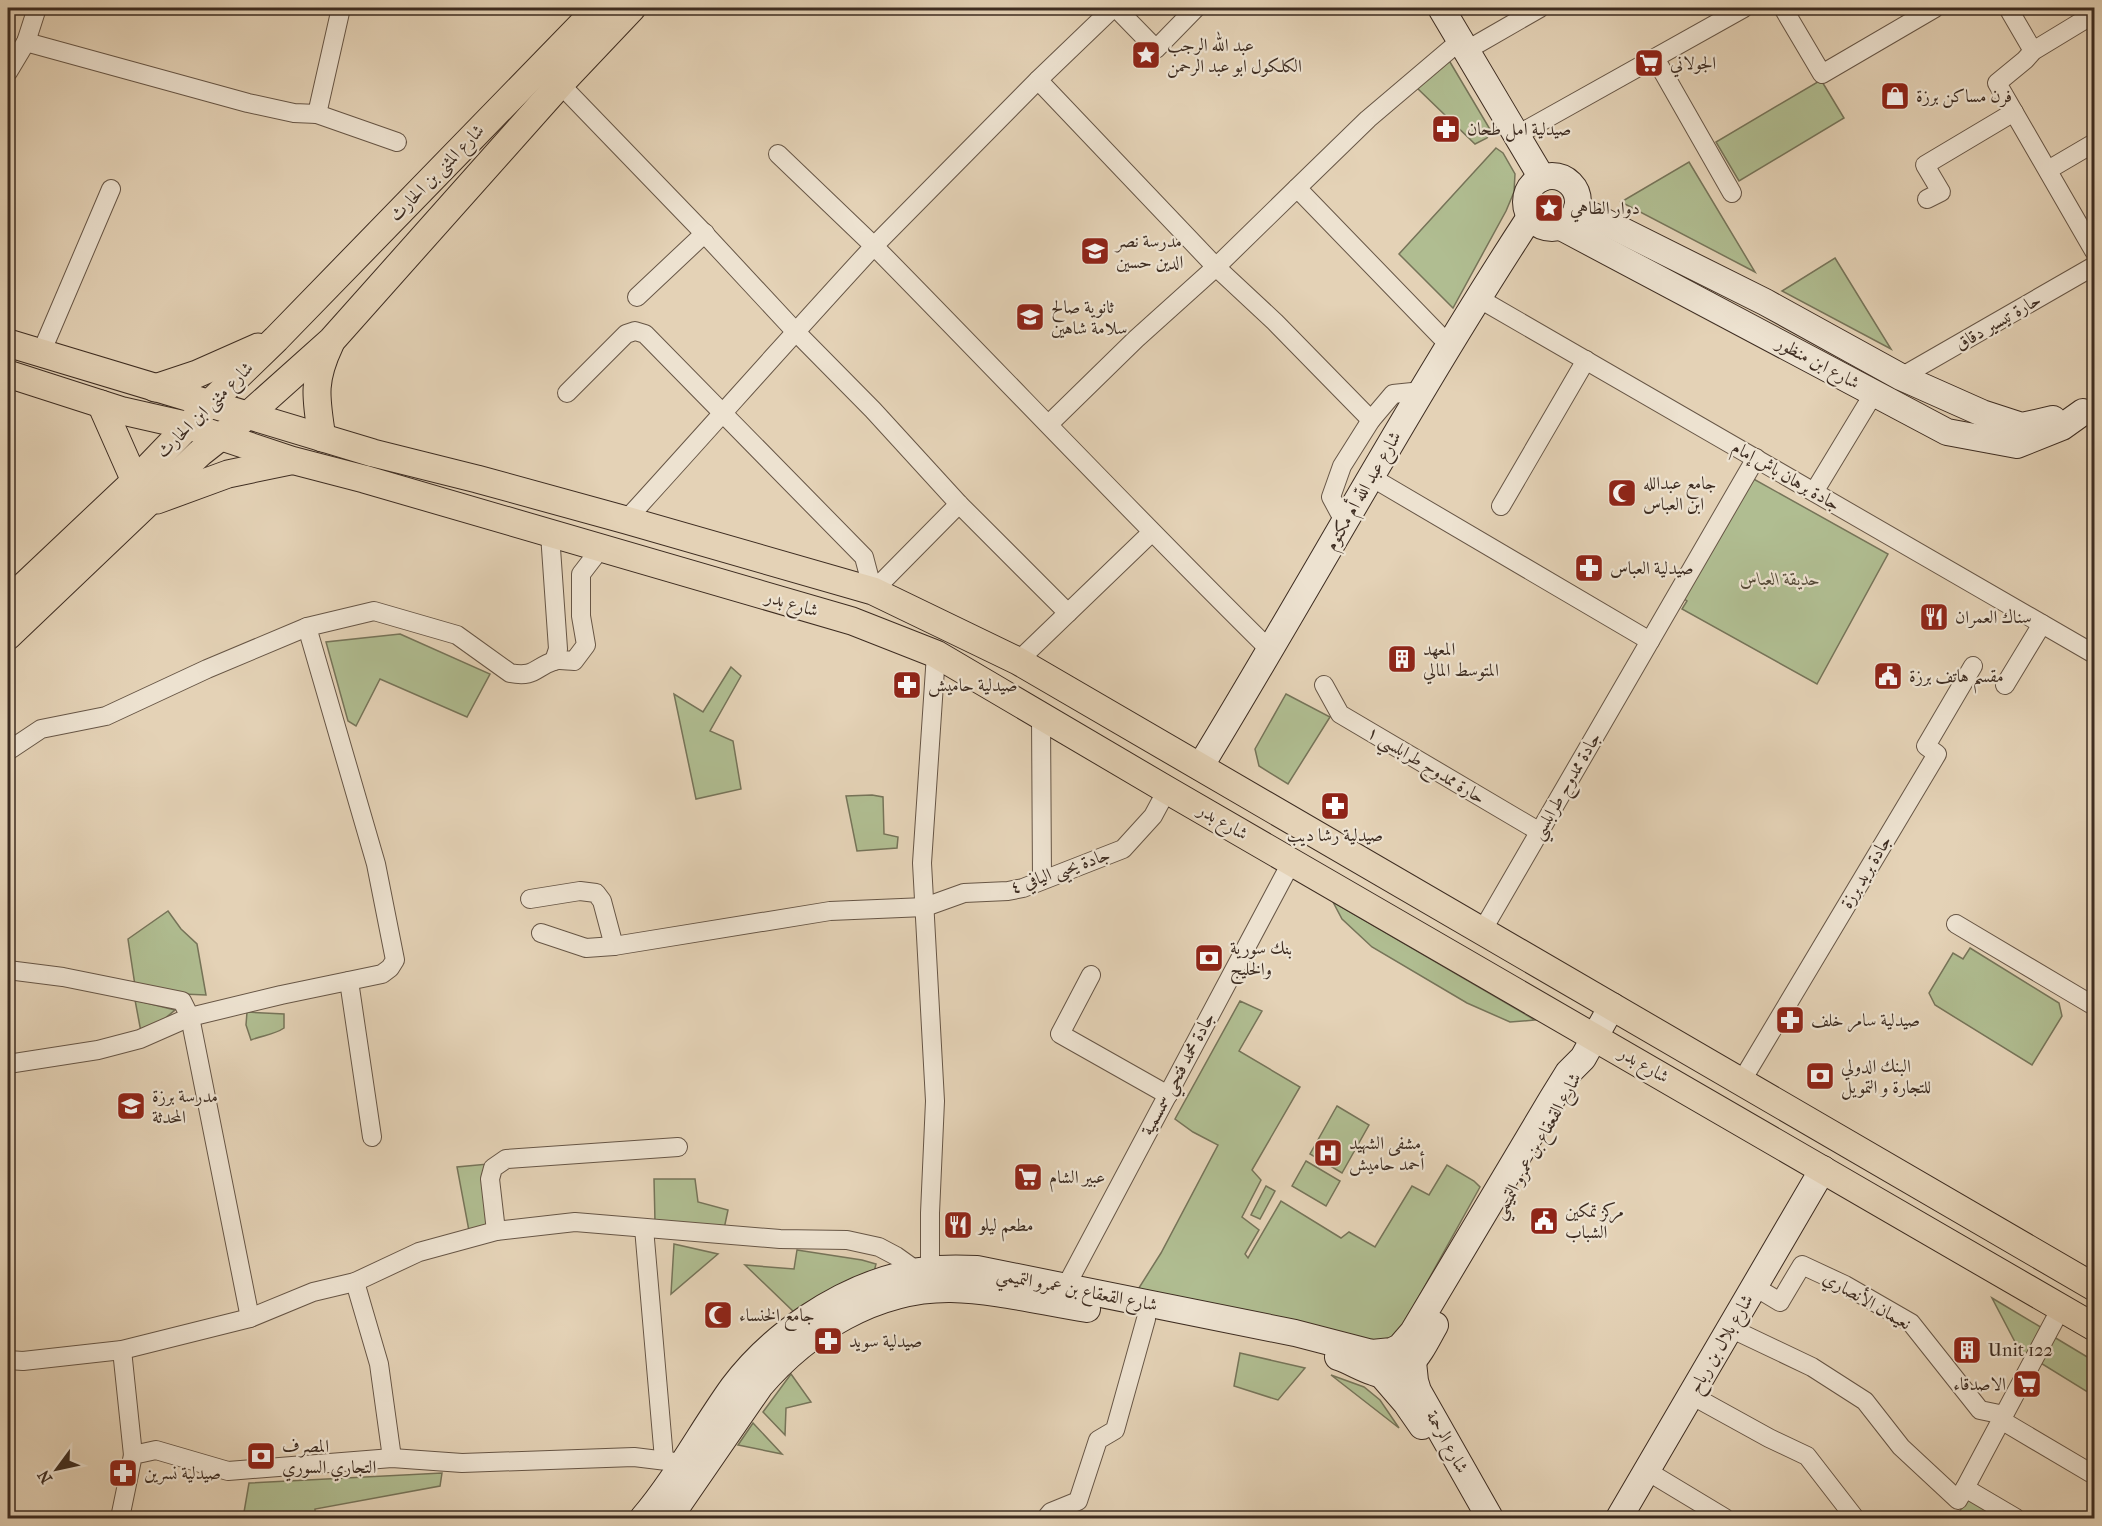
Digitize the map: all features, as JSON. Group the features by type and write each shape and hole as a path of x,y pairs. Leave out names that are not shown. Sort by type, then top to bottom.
{"main road":[{"name":"شارع المثنى بن الحارث","path":"276,339 598,8"},
{"name":"شارع المثنى بن الحارث","path":"332,340 560,84 632,8"},
{"path":"1441,8 1542,178"},
{"path":"1558,177 1571,185 1578,200 1569,217 1552,229 1536,223 1530,217 1526,202 1527,195 1535,182 1542,178 1558,177"},
{"name":"شارع عبد اللّه أم مكتوم","path":"1200,767 1449,345 1530,217"},
{"name":"شارع ابن منظور","path":"1569,217 1765,302 1901,378 1982,413 2022,426 2089,411"},
{"name":"شارع ابن منظور","path":"1569,217 1874,393 1947,432 2017,445 2062,427 2089,411"},
{"path":"155,388 197,374 276,339"},
{"name":"شارع مثنى ابن الحارث","path":"140,493 189,426 276,339"},
{"path":"8,601 140,493 221,437 332,340"},
{"path":"322,438 315,397 320,364 332,340"},
{"name":"شارع بدر","path":"8,343 373,453 626,520 873,591 1018,661 2094,1287"},
{"name":"شارع بدر","path":"8,374 101,404 189,426 291,460 364,479 852,621 936,654 1292,861 1589,1047 1823,1169 2094,1327"},
{"path":"101,404 140,493"},
{"path":"364,479 373,453"},
{"path":"8,636 140,493 291,460"},
{"name":"شارع القعقاع بن عمرو التميمي","path":"1394,1359 1419,1322 1563,1081 1589,1047 1612,1006"},
{"name":"شارع بلال بن رباح","path":"1619,1518 1823,1169"},
{"name":"شارع القعقاع بن عمرو التميمي","path":"664,1514 673,1461 761,1356 786,1333 827,1306 884,1280 924,1270 977,1269 1295,1333 1394,1359"},
{"name":"شارع القعقاع بن عمرو التميمي","path":"664,1514 754,1394 774,1370 804,1342 856,1311 904,1294 951,1289 995,1294 1146,1319 1337,1357 1394,1359"},
{"name":"شارع الرحمة","path":"1394,1359 1402,1398 1423,1427 1454,1481 1469,1518"},
{"name":"شارع الرحمة","path":"1394,1359 1415,1381 1418,1391 1490,1518"}],"street":[{"path":"8,72 26,42 37,8"},
{"path":"317,114 340,8"},
{"path":"626,520 874,246 1038,80 1114,8 1156,49 1196,8"},
{"path":"1049,424 1136,339 1216,267 1368,119 1464,45 1540,8"},
{"path":"1517,135 1744,8"},
{"path":"1783,8 1822,74 1935,8"},
{"path":"2008,8 2033,51"},
{"path":"2094,14 2033,51 1997,83 2094,251"},
{"path":"26,42 248,103 294,113 317,114 397,142"},
{"path":"1654,58 1732,193"},
{"path":"1038,80 1216,267 1275,322 1371,420"},
{"path":"560,84 705,233 959,504 1068,613"},
{"path":"1927,200 1941,192 1925,165 2014,112"},
{"path":"2048,170 2094,143"},
{"path":"777,154 874,246 1049,424 1151,533 1270,651"},
{"path":"1297,188 1449,345"},
{"path":"41,354 111,189"},
{"path":"637,297 705,233"},
{"name":"حارة تيسير دقاق","path":"1901,378 2094,266"},
{"name":"جادة برهان باش إمام","path":"1478,298 2094,654"},
{"path":"567,393 626,334 634,331 645,334 864,557 873,591"},
{"path":"1501,506 1586,360"},
{"path":"1345,522 1331,497 1342,466 1371,420 1393,393 1422,391"},
{"path":"1814,492 1874,393"},
{"name":"جادة ممدوح طرابلسي","path":"1482,931 1756,458"},
{"path":"1371,477 1650,641"},
{"path":"873,591 959,504"},
{"path":"1018,661 1151,533"},
{"path":"550,534 558,649 554,661"},
{"path":"8,751 41,729 106,716 207,669 307,627 374,611 457,634 510,673 530,674 554,661 574,661 586,645 581,616 581,574 601,548"},
{"path":"2005,685 2042,624"},
{"path":"8,1064 98,1050 140,1040 190,1017 281,995 382,975 390,968 395,960 376,864 307,627"},
{"path":"8,1360 23,1361 122,1350 250,1318 313,1292 355,1282 419,1252 496,1231 575,1222 780,1239 847,1240 879,1247 924,1270 930,1213 935,1101 922,863 936,654"},
{"name":"جادة بريد برزة","path":"1741,1082 1937,754 1926,746 1973,666"},
{"name":"حارة ممدوح طرابلسي ١","path":"1324,686 1340,714 1539,832"},
{"path":"1041,716 1042,880"},
{"name":"جادة يحيى اليافي ٤","path":"541,933 586,948 614,946 830,911 925,908 964,893 1008,891 1123,849 1153,816 1167,790"},
{"name":"جادة محمد فتحي سمسمية","path":"1065,1288 1292,861"},
{"path":"530,899 580,891 596,893 602,901 614,946"},
{"path":"1956,924 2094,1006"},
{"path":"8,970 63,977 182,1001 190,1017 250,1318"},
{"path":"1091,975 1060,1034 1168,1095"},
{"path":"349,981 372,1137"},
{"path":"496,1231 490,1179 493,1168 506,1159 678,1147"},
{"path":"133,1455 156,1450 228,1471 392,1458 462,1463 634,1457 673,1461 644,1228"},
{"name":"نعيمان الأنصاري","path":"1755,1287 1780,1302 1802,1265 1845,1285 1911,1323 1980,1410 2002,1418"},
{"path":"355,1282 379,1364 392,1458"},
{"path":"1730,1328 1812,1367 1865,1401 1902,1447 1958,1500 2061,1308"},
{"path":"1046,1517 1051,1512 1078,1501 1096,1443 1117,1427 1146,1319"},
{"path":"120,1518 133,1455 122,1350"},
{"path":"1691,1395 1807,1456 1855,1518"},
{"path":"2002,1418 2094,1475"},
{"path":"1647,1471 1725,1518"},
{"path":"1965,1488 2016,1518"}],"green space":[{"path":"1447,57 1491,131 1487,138 1475,144 1416,87"},
{"path":"1821,80 1844,118 1739,181 1716,142"},
{"path":"1496,148 1503,153 1515,174 1514,192 1453,308 1399,254"},
{"path":"1689,162 1755,272 1621,202"},
{"path":"1835,258 1891,349 1782,291"},
{"name":"حديقة العباس","path":"1750,477 1888,554 1817,684 1682,609 1687,601 1683,598"},
{"path":"400,634 490,674 467,717 380,679 356,726 348,721 326,642"},
{"path":"731,667 741,676 710,731 733,741 741,789 696,799 674,694 703,712"},
{"path":"1286,694 1330,717 1288,784 1259,766 1255,749"},
{"path":"846,796 883,797 884,834 898,837 897,848 857,851"},
{"path":"1333,902 1535,1020 1510,1022 1467,1003 1372,947 1342,919"},
{"path":"168,911 181,929 197,944 206,995 136,992 128,939"},
{"path":"1970,948 2059,1003 2062,1016 2032,1065 1935,1005 1929,993 1953,953 1963,959"},
{"path":"135,1000 175,1010 151,1030 141,1032"},
{"path":"1240,1001 1262,1011 1239,1051 1300,1087 1252,1170 1261,1180 1242,1217 1259,1230 1245,1254 1248,1258 1281,1201 1341,1238 1349,1232 1375,1247 1412,1186 1429,1195 1447,1165 1480,1187 1396,1338 1381,1347 1137,1291 1161,1253 1218,1145 1193,1132 1175,1119"},
{"path":"247,1012 284,1014 284,1028 251,1040 246,1025"},
{"path":"1337,1106 1369,1125 1342,1173 1310,1154"},
{"path":"1306,1161 1340,1181 1326,1206 1292,1186"},
{"path":"488,1164 498,1226 469,1231 457,1167"},
{"path":"654,1179 695,1179 698,1202 728,1210 724,1229 655,1222"},
{"path":"1266,1186 1275,1191 1260,1219 1251,1215"},
{"path":"674,1244 718,1254 671,1294"},
{"path":"797,1250 876,1264 874,1272 795,1313 745,1265 794,1269"},
{"path":"1992,1298 2044,1329 2025,1361"},
{"path":"2054,1337 2094,1361 2094,1396 2039,1362"},
{"path":"1240,1353 1305,1368 1278,1400 1234,1386"},
{"path":"791,1374 811,1402 786,1408 785,1435 763,1412"},
{"path":"1331,1375 1364,1387 1380,1400 1399,1428"},
{"path":"753,1423 782,1454 738,1445"},
{"path":"442,1473 440,1486 315,1509 315,1518 243,1518 249,1483"},
{"path":"1968,1497 2003,1518 1956,1518"}],"place":[{"name":"عبد الله الرجب الكلكول ابو عبد الرحمن","path":"1146,55"},
{"name":"الجولاني","path":"1649,63"},
{"name":"فرن مساكن برزة","path":"1895,96"},
{"name":"صيدلية امل طحان","path":"1446,129"},
{"name":"دوار الطاهي","path":"1549,208"},
{"name":"مدرسة نصر الدين حسين","path":"1095,251"},
{"name":"ثانوية صالح سلامة شاهين","path":"1030,317"},
{"name":"جامع عبدالله ابن العباس","path":"1622,493"},
{"name":"صيدلية العباس","path":"1589,568"},
{"name":"سناك العمران","path":"1934,617"},
{"name":"المعهد المتوسط المالي","path":"1402,659"},
{"name":"مقسم هاتف برزة","path":"1888,676"},
{"name":"صيدلية حاميش","path":"907,685"},
{"name":"صيدلية رشا ديب","path":"1335,806"},
{"name":"بنك سورية والخليج","path":"1209,958"},
{"name":"صيدلية سامر خلف","path":"1790,1020"},
{"name":"البنك الدولي للتجارة و التمويل","path":"1820,1076"},
{"name":"مدرسة برزة المحدثة","path":"131,1106"},
{"name":"مشفى الشهيد أحمد حاميش","path":"1328,1153"},
{"name":"عبير الشام","path":"1028,1177"},
{"name":"مركز تمكين الشباب","path":"1544,1221"},
{"name":"مطعم ليلو","path":"958,1225"},
{"name":"جامع الخنساء","path":"718,1315"},
{"name":"صيدلية سويد","path":"828,1341"},
{"name":"Unit 122","path":"1967,1350"},
{"name":"الاصدقاء","path":"2027,1384"},
{"name":"المصرف التجاري السوري","path":"261,1456"},
{"name":"صيدلية نسرين","path":"123,1473"}]}
